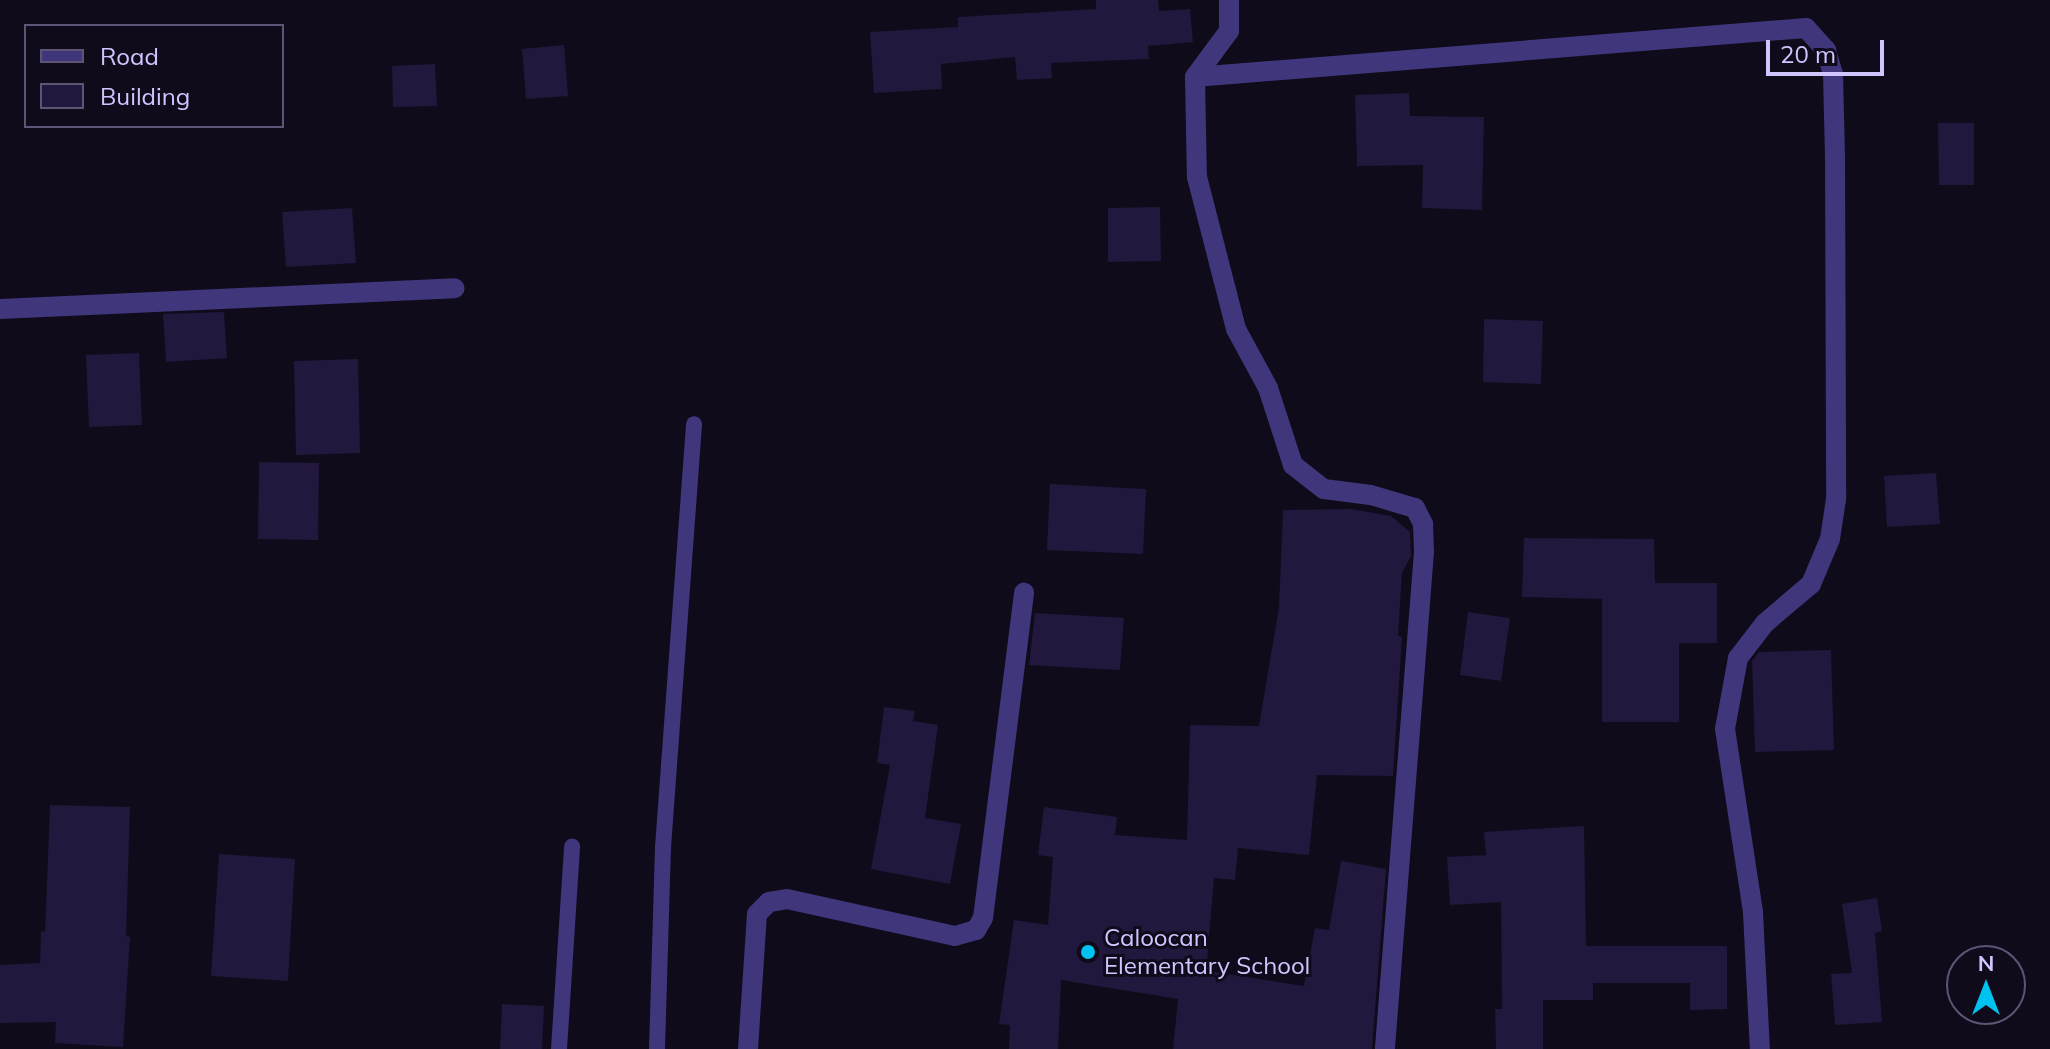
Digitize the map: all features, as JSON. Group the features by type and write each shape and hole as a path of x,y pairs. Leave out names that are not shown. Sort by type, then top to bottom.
{"street":[{"path":"1229,0 1229,31 1195,77 1197,177 1236,329 1268,388 1293,465 1324,489 1371,495 1415,508 1423,524 1424,552 1385,1049"},
{"path":"1195,77 1806,28 1826,50 1833,74 1835,155 1836,499 1832,526 1811,584 1765,623 1738,658 1725,729 1753,913 1760,1049"},
{"path":"0,309 455,288"},
{"path":"748,1049 757,914 769,902 787,899 955,936 976,930 983,918 1024,593"}],"lane":[{"path":"657,1049 663,847 694,424"},
{"path":"559,1049 572,846"}],"building":[{"path":"1096,0 1158,0 1159,11 1190,9 1193,42 1148,46 1149,59 1051,63 1052,78 1017,80 1015,57 941,64 942,89 874,93 870,32 958,27 958,17 1096,9"},
{"path":"564,45 568,96 526,99 522,49"},
{"path":"435,64 437,106 393,107 392,66"},
{"path":"1409,93 1410,116 1484,117 1482,210 1422,208 1423,165 1357,166 1355,95"},
{"path":"1938,123 1974,123 1974,185 1939,185"},
{"path":"1160,207 1161,261 1108,262 1108,208"},
{"path":"352,208 356,263 286,267 282,212"},
{"path":"224,312 227,358 166,362 163,314"},
{"path":"1484,319 1543,321 1541,384 1483,382"},
{"path":"139,353 142,425 89,427 86,355"},
{"path":"358,359 360,453 296,455 294,361"},
{"path":"259,462 319,463 318,540 258,539"},
{"path":"1936,473 1940,524 1887,527 1884,476"},
{"path":"1050,484 1146,489 1143,554 1047,550"},
{"path":"1351,509 1391,516 1410,532 1411,556 1402,573 1398,636 1402,637 1393,776 1317,775 1309,855 1238,848 1235,880 1214,878 1207,962 1215,963 1214,972 1304,986 1315,928 1329,930 1341,861 1386,869 1372,1049 1173,1049 1178,999 1061,980 1058,1049 1009,1049 1010,1025 999,1024 1014,920 1048,925 1053,857 1038,855 1044,807 1117,817 1115,835 1187,840 1190,725 1259,726 1279,607 1283,510"},
{"path":"1524,538 1654,539 1655,583 1717,583 1717,643 1679,643 1679,722 1602,722 1602,599 1522,597"},
{"path":"1468,612 1510,618 1501,681 1460,675"},
{"path":"1035,613 1124,618 1120,670 1029,665"},
{"path":"1831,650 1834,750 1755,752 1752,661 1759,652"},
{"path":"884,707 915,711 913,721 938,725 925,818 961,824 950,884 871,869 890,765 877,763"},
{"path":"50,805 130,807 126,936 130,937 123,1047 55,1043 56,1022 0,1023 0,965 40,963 41,931 45,932"},
{"path":"1584,826 1586,946 1727,946 1727,1009 1690,1010 1690,983 1593,983 1593,1000 1543,1000 1543,1049 1496,1049 1495,1009 1502,1009 1501,902 1450,905 1447,857 1486,855 1484,832"},
{"path":"219,854 295,859 288,981 211,976"},
{"path":"1877,898 1882,931 1875,933 1882,1022 1835,1025 1831,974 1852,973 1842,904"},
{"path":"502,1004 544,1006 542,1049 500,1049"}],"place":[{"name":"Caloocan Elementary School","path":"1088,952"}]}
